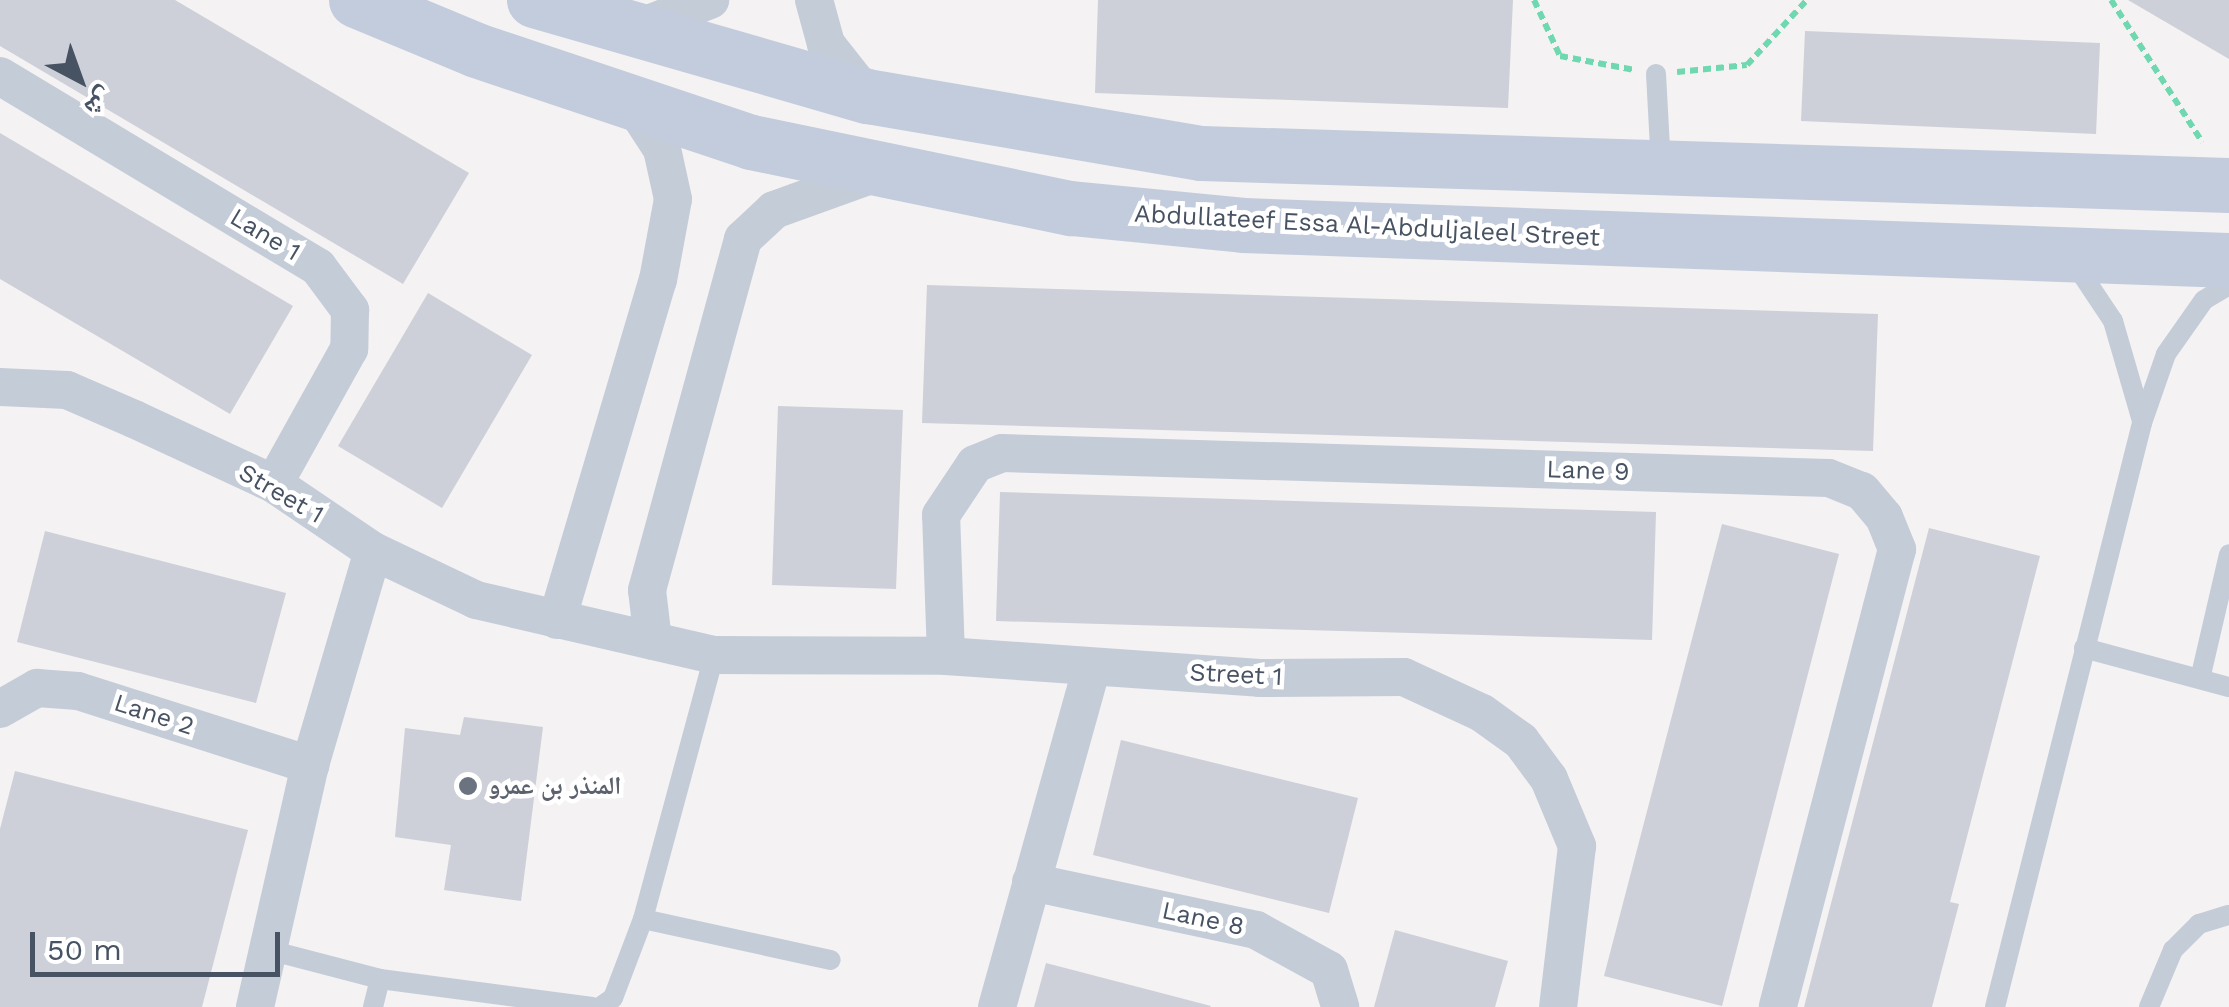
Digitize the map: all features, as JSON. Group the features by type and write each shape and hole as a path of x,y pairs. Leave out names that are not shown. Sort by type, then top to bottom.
{"main road":[{"name":"Abdullateef Essa Al-Abduljaleel Street","path":"356,0 476,50 751,142 1071,208 1243,225 2229,260"},
{"path":"534,0 867,96 1201,153 1661,171 2027,179 2218,167"},
{"path":"1243,225 1331,198 1638,205 1654,193 1661,171"},
{"path":"1700,240 1698,213 1723,194 1967,206 2027,179"}],"street":[{"path":"633,30 710,0"},
{"path":"814,0 826,44 867,96"},
{"name":"Lane 1","path":"0,76 318,268 350,310 349,348 274,484"},
{"path":"557,620 653,298 673,199 662,150 630,100"},
{"path":"653,641 647,590 743,239 774,210 882,171"},
{"name":"Street 1","path":"0,387 67,390 274,484 373,551 476,600 714,655 946,656 1258,678 1404,677 1482,713 1521,741 1548,778 1577,846 1558,1007"},
{"name":"Lane 9","path":"946,656 941,515 975,464 1002,454 1829,478 1862,491 1884,517 1898,549 1778,1007"},
{"path":"255,1007 265,949 310,765 373,551"},
{"path":"997,1007 1092,667"},
{"name":"Lane 2","path":"0,709 37,688 78,691 310,765"},
{"name":"Lane 8","path":"1031,882 1256,930 1329,970 1340,1007"}],"lane":[{"path":"1656,74 1661,171"},
{"path":"2029,252 2080,270 2113,322 2142,423"},
{"path":"1995,1007 2142,423 2166,354 2204,300 2229,285"},
{"path":"2200,679 2220,638 2229,554"},
{"path":"2084,648 2229,687"},
{"path":"600,1007 613,998 644,920 714,655"},
{"path":"2149,1007 2173,950 2198,924 2229,915"},
{"path":"644,920 831,960"},
{"path":"265,949 380,979 592,1007"},
{"path":"373,1007 380,979"}],"path":[{"path":"1534,0 1560,56 1656,74 1747,66 1807,0"},
{"path":"2111,0 2218,167"}],"building":[{"path":"0,0 175,0 469,173 403,284 0,46"},
{"path":"1098,0 1513,0 1508,108 1095,93"},
{"path":"2128,0 2229,0 2229,59"},
{"path":"1805,31 2100,43 2096,134 1801,121"},
{"path":"0,133 293,306 230,414 0,279"},
{"path":"927,285 1878,314 1873,451 922,423"},
{"path":"428,293 532,355 442,508 338,446"},
{"path":"778,406 903,410 896,589 772,585"},
{"path":"1000,492 1656,512 1652,640 996,621"},
{"path":"1722,524 1839,554 1722,1006 1604,976"},
{"path":"1929,528 2040,556 1950,902 1959,904 1932,1007 1804,1007"},
{"path":"45,531 286,593 256,703 17,642"},
{"name":"المنذر بن عمرو","path":"464,717 543,727 521,901 444,890 451,845 395,837 405,728 460,735"},
{"path":"1121,740 1358,798 1329,913 1093,855"},
{"path":"15,771 248,830 202,1007 0,1007 0,829"},
{"path":"1395,930 1508,961 1495,1007 1374,1007"},
{"path":"1046,963 1211,1006 1034,1007"}],"place":[{"name":"المنذر بن عمرو","path":"468,786"}]}
